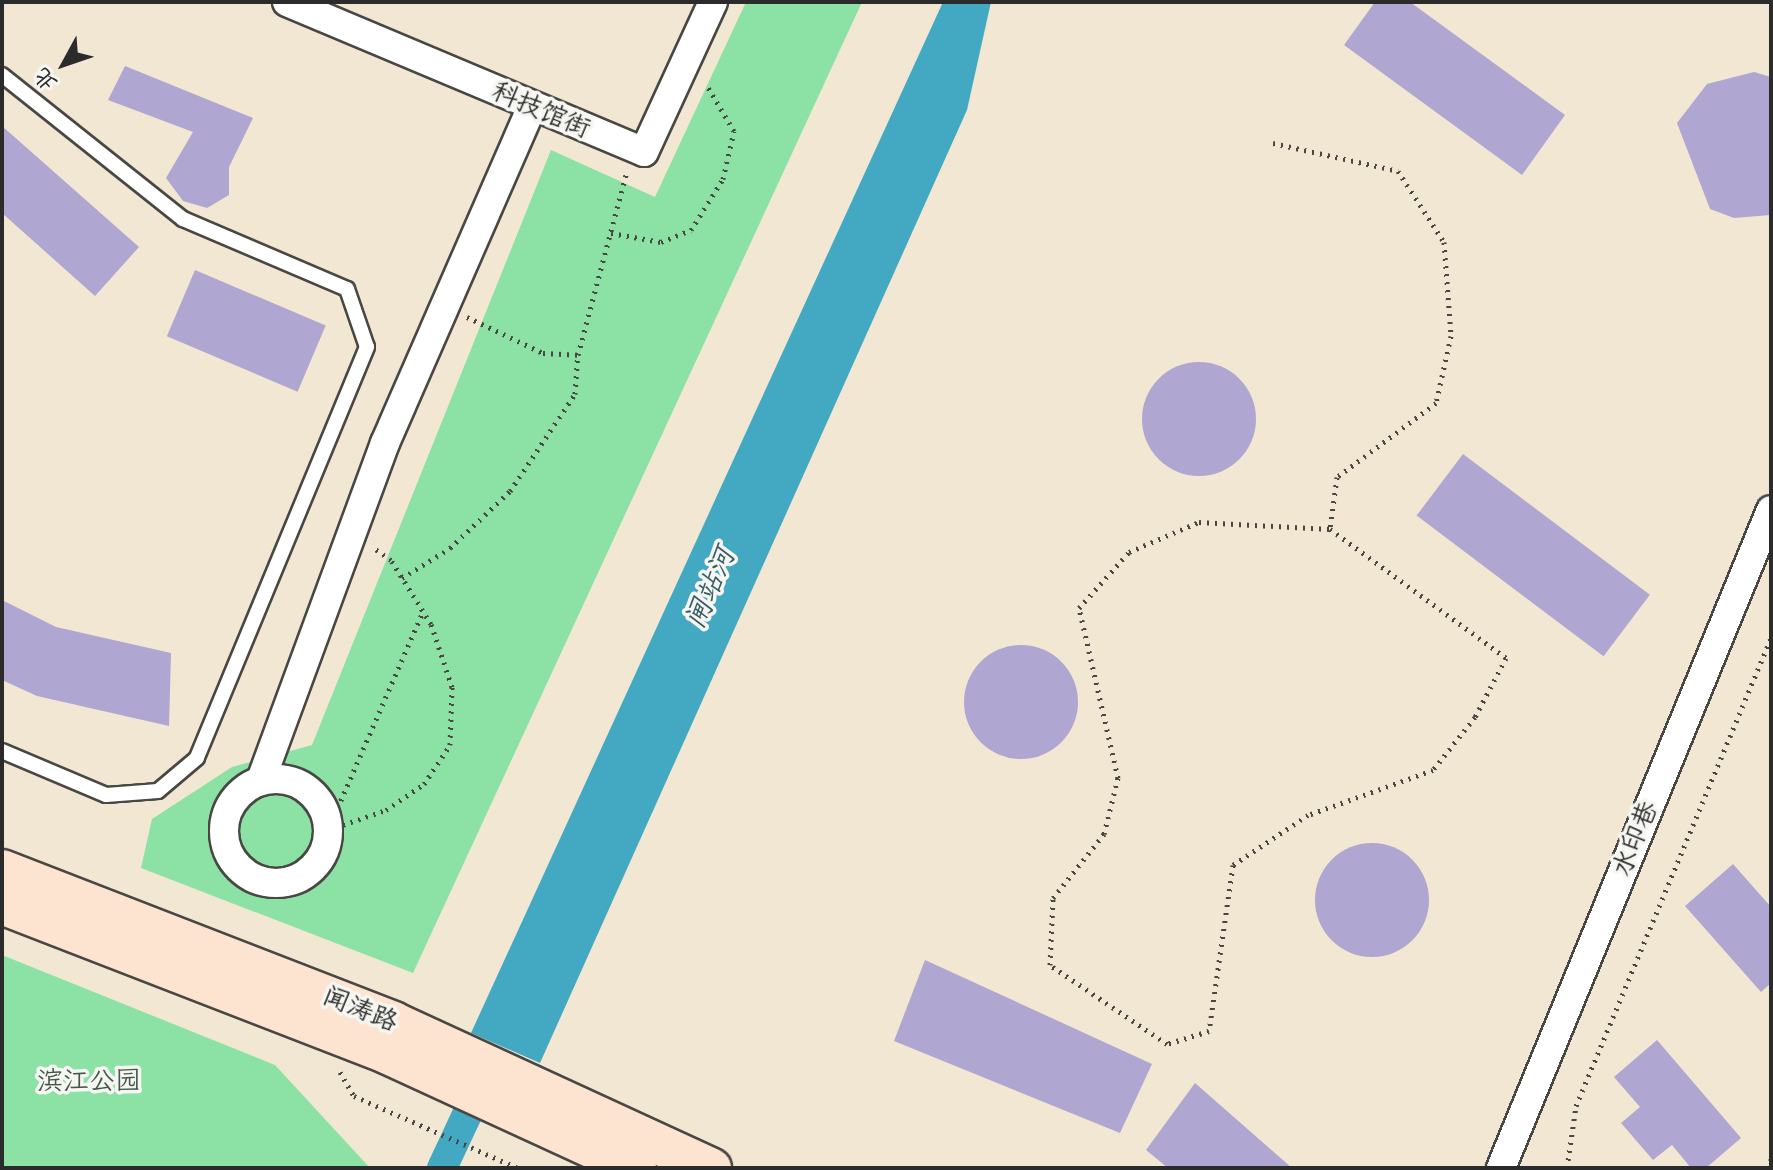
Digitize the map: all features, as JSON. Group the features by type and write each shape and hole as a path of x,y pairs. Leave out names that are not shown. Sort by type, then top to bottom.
{"main road":[{"name":"闻涛路","path":"2,870 391,1038 711,1168"},
{"name":"闻涛路","path":"2,904 309,1023 391,1038 636,1168"}],"street":[{"path":"633,149 644,152 713,2"},
{"name":"科技馆街","path":"297,4 633,149"},
{"path":"261,780 352,532 445,305 532,107"},
{"name":"水印巷","path":"1501,1168 1771,510"},
{"path":"261,780 296,782 310,791 328,830 323,854 299,878 282,884 248,876 226,849 225,815 246,787 261,780"}],"lane":[{"path":"2,75 183,219 347,289 367,347 197,758 158,791 106,795 2,751"}],"path":[{"path":"611,233 661,242 691,230 723,179 734,131 686,61"},
{"path":"1273,143 1398,171 1444,242 1451,336 1436,403 1337,477 1330,529"},
{"path":"402,578 450,548 533,466 575,394 578,355 633,149"},
{"path":"445,305 543,353 578,355"},
{"path":"1199,522 1330,529 1506,658 1475,717 1433,770 1308,815 1233,865 1209,1031 1167,1044 1050,965 1053,898 1104,834 1118,778 1079,608 1129,552 1199,522"},
{"path":"328,830 386,810 424,784 450,745 452,687 423,612 402,578 352,532"},
{"path":"328,830 423,612"},
{"path":"1567,1168 1576,1106 1771,638"},
{"path":"309,1023 354,1096 518,1168"},
{"path":"1771,1158 1771,1168"}],"green space":[{"path":"746,2 862,2 413,973 141,868 152,819 232,767 312,745 551,150 655,197"},
{"name":"滨江公园","path":"2,955 275,1065 370,1168 2,1168"}],"water":[{"path":"943,2 991,2 967,110 540,1063 471,1033"}],"building":[{"path":"1375,2 1410,2 1565,115 1522,175 1344,45"},
{"path":"125,66 253,118 229,167 229,195 207,208 183,201 166,178 193,132 108,100"},
{"path":"1754,72 1771,77 1771,215 1734,218 1710,209 1677,123 1707,84"},
{"path":"2,126 139,247 95,296 2,213"},
{"path":"195,270 326,325 298,392 167,336"},
{"path":"1199,362 1221,366 1239,379 1252,397 1256,419 1252,441 1239,459 1221,472 1199,476 1177,472 1159,459 1146,441 1142,419 1146,397 1159,379 1177,366"},
{"path":"1463,454 1650,595 1604,656 1417,515"},
{"path":"2,600 56,627 171,653 169,726 37,696 2,680"},
{"path":"1021,645 1043,649 1061,662 1074,680 1078,702 1074,724 1061,742 1043,755 1021,759 999,755 981,742 968,724 964,702 968,680 981,662 999,649"},
{"path":"1372,843 1394,847 1412,860 1425,878 1429,900 1425,922 1412,940 1394,953 1372,957 1350,953 1332,940 1319,922 1315,900 1319,878 1332,860 1350,847"},
{"path":"1733,864 1771,907 1771,983 1761,992 1685,906"},
{"path":"925,960 1152,1064 1120,1133 894,1041"},
{"path":"1657,1040 1741,1138 1706,1168 1691,1168 1672,1145 1653,1160 1621,1123 1640,1107 1614,1077"},
{"path":"1195,1083 1292,1168 1168,1168 1146,1150"}],"waterway":[{"name":"闸站河","path":"442,1168 485,1076"}]}
